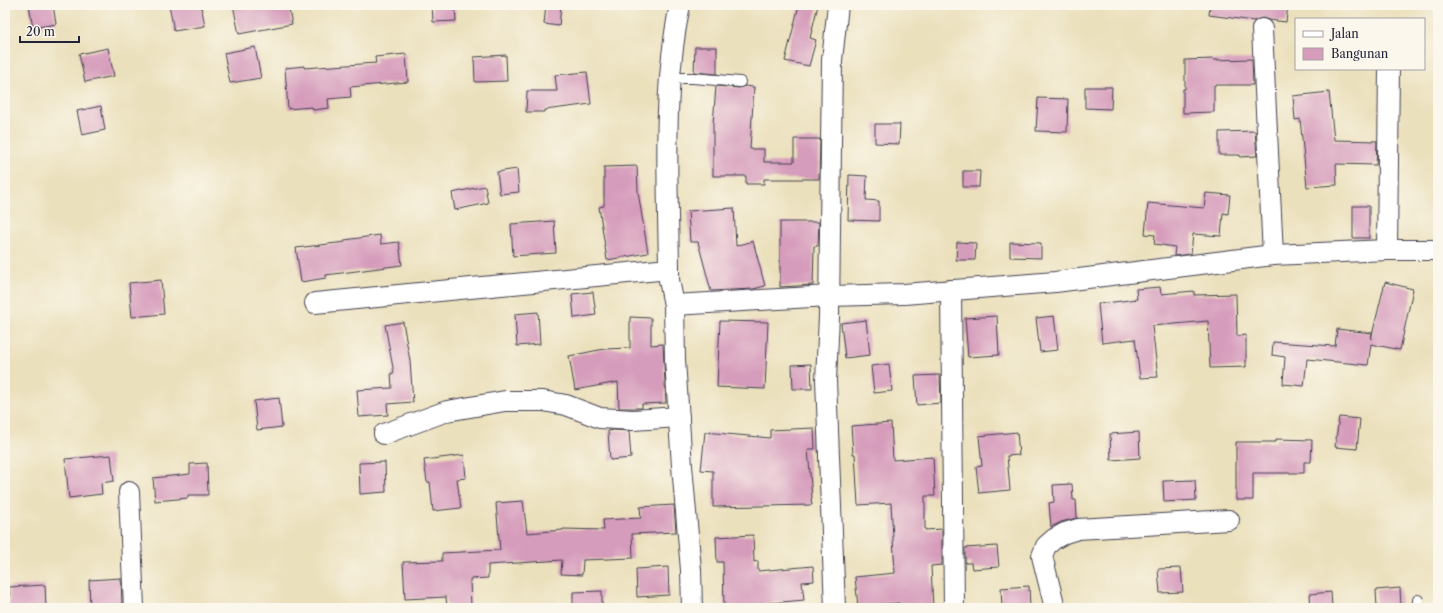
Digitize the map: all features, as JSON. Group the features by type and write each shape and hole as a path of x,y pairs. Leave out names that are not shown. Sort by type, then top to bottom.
{"street":[{"path":"680,5 676,27 668,120 668,269 674,305 675,360 691,570 692,608"},
{"path":"835,608 826,380 829,296 832,60 838,5"},
{"path":"1262,29 1273,255"},
{"path":"1387,250 1389,70"},
{"path":"674,305 829,296 904,294 1055,282 1273,255 1387,250 1438,250"},
{"path":"315,303 668,269"},
{"path":"951,290 954,608"},
{"path":"384,434 447,411 505,401 543,402 566,405 600,418 633,420 679,417"},
{"path":"129,492 134,608"},
{"path":"1055,608 1042,556 1046,546 1054,539 1066,533 1078,530 1229,520"}],"lane":[{"path":"671,78 693,78 740,82"}],"building":[{"path":"29,5 53,5 56,24 33,28"},
{"path":"169,5 201,5 205,26 174,31"},
{"path":"233,5 288,5 292,24 239,34"},
{"path":"432,5 455,5 456,21 433,22"},
{"path":"546,5 561,5 559,26 544,24"},
{"path":"799,5 818,5 810,38 816,40 809,66 785,61"},
{"path":"1210,5 1288,5 1286,22 1262,18 1254,21 1209,15"},
{"path":"255,47 261,78 230,83 224,53"},
{"path":"695,47 717,47 717,74 694,72"},
{"path":"108,48 114,76 85,82 79,54"},
{"path":"406,54 408,82 350,87 351,97 328,99 329,108 313,110 312,107 288,109 285,68 376,63 375,57"},
{"path":"506,55 507,81 475,82 474,57"},
{"path":"1252,59 1253,85 1214,85 1214,112 1183,113 1185,60"},
{"path":"587,72 591,104 545,110 545,112 526,112 527,91 557,91 555,75"},
{"path":"716,86 739,88 745,86 754,87 750,149 764,149 764,162 794,162 794,139 820,139 819,179 764,179 764,184 746,184 746,176 713,176 713,124"},
{"path":"1085,87 1112,87 1111,109 1085,108"},
{"path":"1329,92 1334,140 1377,141 1376,165 1336,164 1337,185 1307,187 1300,119 1295,120 1293,96"},
{"path":"1038,98 1068,99 1067,132 1036,131"},
{"path":"101,106 105,130 82,135 77,111"},
{"path":"875,124 900,124 899,144 875,143"},
{"path":"1255,131 1257,156 1240,157 1240,155 1219,155 1219,132"},
{"path":"637,166 638,192 648,253 607,260 599,207 604,206 604,167"},
{"path":"517,169 519,192 500,194 497,172"},
{"path":"963,171 980,171 979,187 963,187"},
{"path":"849,175 867,176 866,200 879,201 879,221 848,220"},
{"path":"485,186 488,203 455,210 452,193"},
{"path":"1206,193 1230,195 1228,214 1223,213 1221,236 1193,234 1191,254 1174,256 1175,247 1154,244 1155,235 1145,234 1148,203 1204,208"},
{"path":"1353,206 1369,206 1369,238 1353,238"},
{"path":"734,208 736,246 753,241 765,286 753,289 711,291 698,242 690,242 688,211"},
{"path":"554,221 556,253 513,256 511,224"},
{"path":"780,222 819,222 818,246 814,246 813,285 780,287"},
{"path":"380,235 381,244 399,242 402,265 326,275 326,278 301,282 296,248 345,242 345,240"},
{"path":"957,242 976,243 975,260 956,260"},
{"path":"1010,242 1041,243 1041,258 1010,257"},
{"path":"161,280 164,314 132,317 129,283"},
{"path":"1385,282 1413,289 1400,350 1371,344 1368,365 1307,359 1304,386 1283,384 1285,357 1272,355 1273,342 1335,346 1337,329 1372,333 1371,339"},
{"path":"1160,287 1161,294 1194,291 1194,295 1236,294 1237,336 1246,335 1246,367 1210,368 1208,321 1152,326 1158,377 1140,378 1135,339 1102,343 1098,304 1137,299 1136,289"},
{"path":"593,292 596,315 574,318 572,294"},
{"path":"538,312 540,344 517,346 515,314"},
{"path":"997,316 999,355 968,357 965,318"},
{"path":"1054,316 1058,350 1040,352 1036,318"},
{"path":"630,317 651,318 651,345 663,344 666,403 642,404 642,408 619,408 618,382 575,390 569,356 604,349 630,348"},
{"path":"866,320 870,355 845,358 841,323"},
{"path":"720,321 768,322 765,389 717,387"},
{"path":"403,322 410,361 413,402 387,404 388,415 359,417 357,390 392,388 391,373 394,373 385,325"},
{"path":"811,364 812,389 793,389 792,365"},
{"path":"889,364 892,391 874,393 871,366"},
{"path":"940,375 941,403 917,405 915,376"},
{"path":"279,398 282,427 257,430 254,401"},
{"path":"1339,417 1360,419 1357,449 1335,447"},
{"path":"891,423 893,460 933,457 935,496 925,496 925,530 942,529 942,565 931,566 933,608 899,608 899,603 858,607 855,577 895,573 891,503 858,505 855,454 853,454 851,426"},
{"path":"814,428 815,449 808,449 812,505 713,507 713,471 701,470 705,432 770,438 770,430"},
{"path":"608,431 629,431 631,458 610,460"},
{"path":"1017,432 1019,455 1007,456 1010,490 979,493 976,467 982,466 979,436"},
{"path":"1139,432 1140,458 1111,460 1110,434"},
{"path":"1276,439 1312,440 1311,462 1304,462 1304,473 1253,473 1253,500 1236,500 1236,442 1276,442"},
{"path":"111,455 114,481 101,483 102,494 69,498 65,459"},
{"path":"464,455 466,478 457,479 461,508 433,511 430,482 427,482 424,460"},
{"path":"385,462 386,492 360,494 359,463"},
{"path":"207,463 208,495 188,495 188,498 155,501 153,478 190,474 190,464"},
{"path":"1195,480 1196,500 1164,502 1163,481"},
{"path":"1072,484 1073,500 1076,500 1077,518 1061,522 1051,527 1049,503 1054,502 1053,485"},
{"path":"523,501 527,533 563,529 604,530 603,520 641,518 640,507 674,505 676,532 632,534 633,558 583,560 582,575 561,574 562,560 488,565 488,578 470,579 471,608 447,608 446,597 405,599 403,562 442,561 442,553 500,550 496,503"},
{"path":"753,535 754,562 758,561 758,571 813,566 814,581 802,582 804,600 760,604 760,608 724,608 723,562 717,562 716,537"},
{"path":"997,546 999,567 972,569 971,563 965,563 965,548"},
{"path":"668,567 669,595 637,597 636,569"},
{"path":"1181,568 1183,592 1160,593 1158,569"},
{"path":"121,578 122,607 90,608 89,580"},
{"path":"45,585 46,608 10,608 9,587"},
{"path":"1029,586 1030,608 1002,608 1001,588"},
{"path":"1400,588 1401,608 1377,608 1376,590"},
{"path":"602,591 602,608 573,608 573,592"},
{"path":"1331,592 1332,608 1311,608 1310,594"}]}
